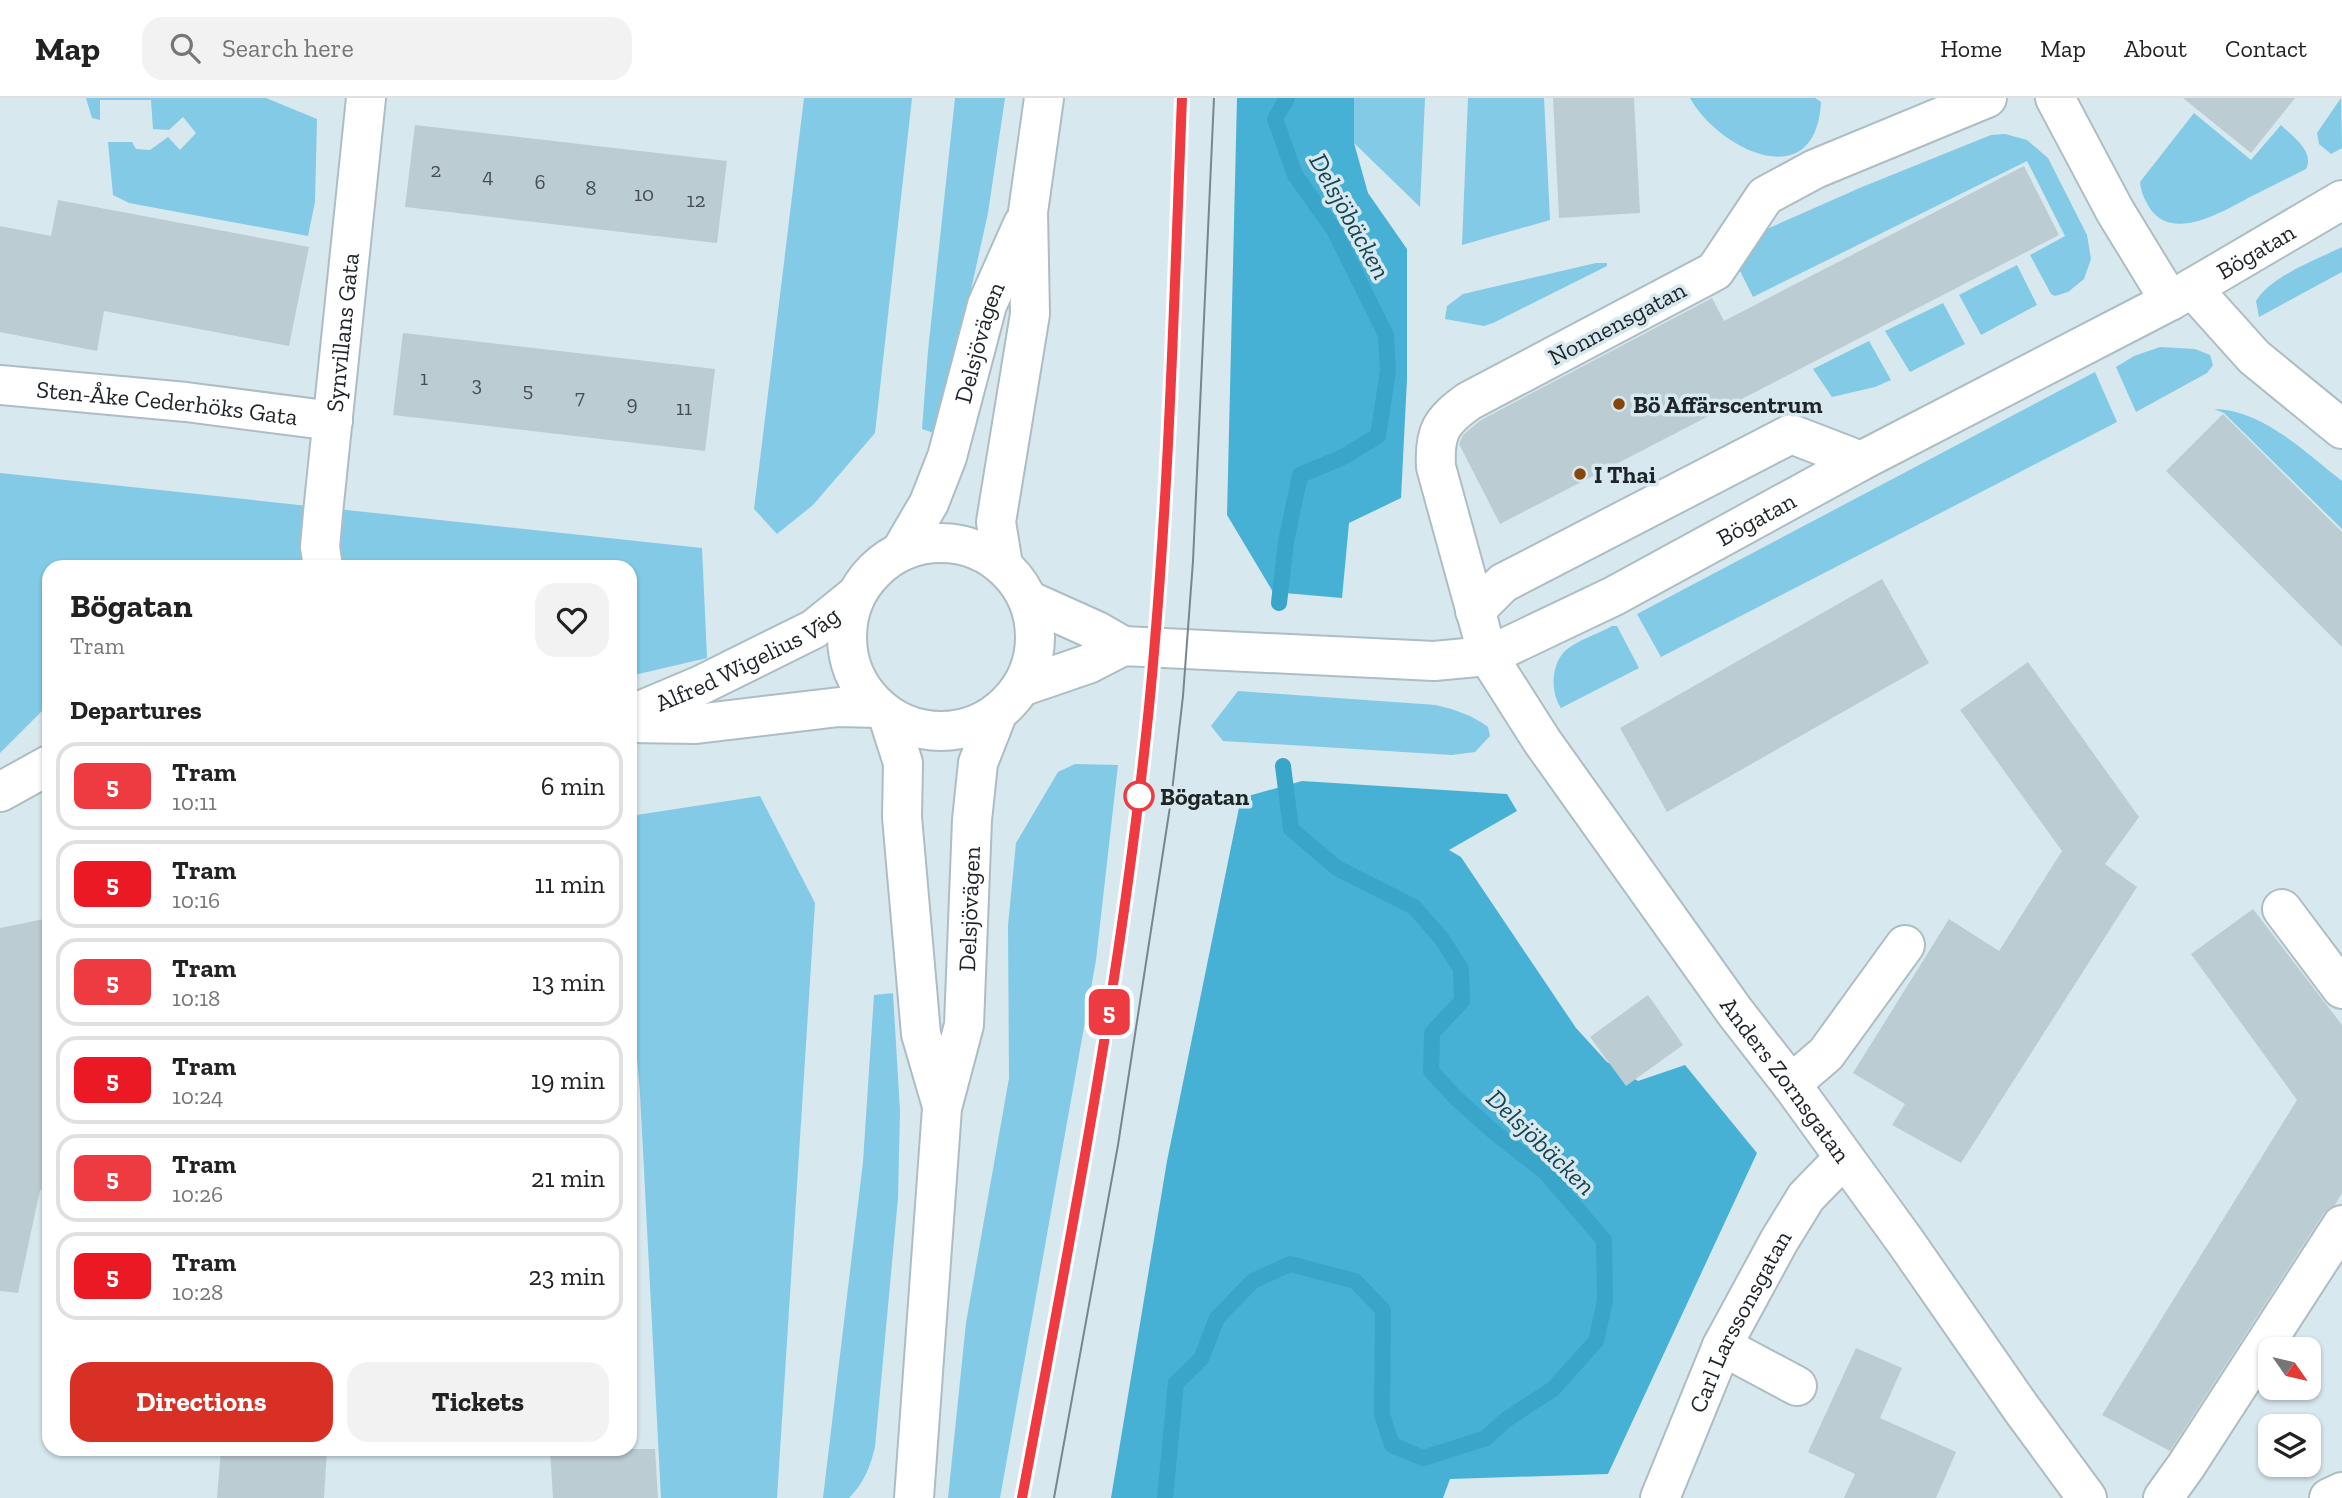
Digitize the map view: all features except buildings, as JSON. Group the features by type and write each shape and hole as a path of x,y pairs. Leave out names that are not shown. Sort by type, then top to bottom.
{"street":[{"name":"Synvillans Gata","path":"322,560 322,524 366,98"},
{"name":"Delsjövägen","path":"1003,565 996,522 1030,314 1028,212 1044,98"},
{"name":"Nonnensgatan","path":"1488,656 1436,467 1437,436 1449,415 1469,401 1715,271 1765,196 1815,169 1987,98"},
{"path":"2055,98 2115,211 2181,295 2342,429"},
{"name":"Bögatan","path":"1028,600 1097,631 1123,646 1434,661 1488,656 1614,596 1861,461 2181,295 2342,200"},
{"name":"Delsjövägen","path":"901,551 929,503 947,457 987,305 1028,212"},
{"name":"Sten-Åke Cederhöks Gata","path":"0,385 186,402 333,421"},
{"path":"1475,611 1503,583 1791,434 1861,461"},
{"path":"924,544 957,544 977,549 1003,565 1028,600 1035,629 1033,658 1009,700 968,728 946,731 910,726 883,712 863,690 849,660 846,640 848,619 856,595 879,565 901,551 924,544"},
{"name":"Alfred Wigelius Väg","path":"637,712 701,685 814,629 856,595"},
{"name":"Bögatan","path":"1009,700 1123,646"},
{"name":"Anders Zornsgatan","path":"1488,656 1542,741 2087,1498"},
{"name":"Delsjövägen","path":"914,1498 942,1108 964,1025 972,820 978,763 1009,700"},
{"name":"Alfred Wigelius Väg","path":"637,723 696,724 839,707 883,712"},
{"name":"Delsjövägen","path":"883,712 902,763 902,817 920,1034 942,1108"},
{"path":"0,792 42,769"},
{"path":"2282,909 2342,989"},
{"path":"1791,1084 1826,1054 1905,945"},
{"name":"Carl Larssonsgatan","path":"1660,1498 1722,1346 1779,1241 1806,1198 1844,1158"},
{"path":"2163,1498 2342,1225"},
{"path":"1722,1346 1797,1385"},
{"path":"2329,1498 2342,1492"}],"shaded area":[{"path":"86,98 266,98 317,119 315,202 308,236 129,203 113,195 108,142 132,142 136,149 150,150 168,137 180,150 196,133 183,117 169,130 153,129 151,100 100,100 100,120 92,118"},
{"path":"804,98 912,98 875,433 813,505 777,534 754,509"},
{"path":"955,98 1005,98 988,213 954,366 934,433 922,429"},
{"path":"1237,98 1354,98 1354,143 1368,193 1407,249 1407,379 1401,498 1349,523 1342,598 1273,592 1227,515"},
{"path":"1354,98 1425,98 1420,207 1354,143"},
{"path":"1468,98 1544,98 1550,220 1462,245"},
{"path":"1690,98 1815,98 1821,102 1815,131 1802,149 1785,156 1764,155 1743,147 1722,134 1704,117"},
{"path":"2341,98 2342,148 2331,154 2319,144 2317,133"},
{"path":"2194,113 2251,160 2281,125 2305,150 2308,162 2306,169 2199,221 2171,223 2159,218 2147,204 2140,182"},
{"path":"2005,134 2027,140 2048,158 2087,235 2091,259 2084,279 2068,292 2055,296 2051,294 2030,255 2065,236 2027,161 1753,297 1738,267 1760,232 1991,135"},
{"path":"2342,247 2342,272 2259,317 2256,301 2272,284"},
{"path":"1596,263 1607,263 1607,266 1493,323 1484,326 1445,319 1447,306 1463,294"},
{"path":"2017,265 2037,305 1981,335 1959,295"},
{"path":"1943,303 1965,344 1910,372 1885,331"},
{"path":"1869,341 1891,380 1875,387 1832,397 1813,369"},
{"path":"2160,347 2195,349 2210,355 2213,365 2207,373 2136,412 2116,367 2134,356"},
{"path":"2095,372 2117,422 1661,657 1637,614"},
{"path":"2214,409 2232,411 2266,425 2342,481 2342,529 2224,413"},
{"path":"0,473 702,548 707,658 637,674 637,560 42,560 42,711 0,753"},
{"path":"1617,626 1639,668 1561,708 1555,694 1554,678 1561,656 1576,643"},
{"path":"1238,691 1436,705 1476,719 1488,727 1490,736 1475,752 1452,755 1223,741 1211,726"},
{"path":"1075,764 1118,765 1096,960 1000,1498 948,1498 966,1323 1009,1078 1008,925 1016,843 1058,772"},
{"path":"1302,781 1507,794 1517,811 1449,850 1461,857 1576,1028 1607,1062 1638,1081 1685,1065 1757,1153 1608,1474 1450,1479 1443,1498 1111,1498 1167,1161 1241,798"},
{"path":"760,796 815,903 777,1498 661,1498 637,1057 637,815"},
{"path":"893,993 900,1111 898,1198 875,1447 866,1474 849,1498 823,1498 863,1162 874,995"}],"waterway":[{"name":"Delsjöbäcken","path":"1279,603 1286,542 1300,475 1341,458 1378,436 1388,371 1386,335 1334,230 1295,175 1275,119 1287,98"},
{"name":"Delsjöbäcken","path":"1165,1498 1176,1383 1201,1359 1217,1318 1253,1281 1290,1264 1355,1281 1383,1310 1382,1415 1392,1445 1423,1458 1486,1438 1507,1419 1553,1389 1596,1341 1605,1301 1604,1240 1545,1172 1495,1133 1431,1071 1432,1033 1462,1001 1461,969 1442,939 1414,907 1337,868 1291,829 1283,766"}],"tram line":[{"path":"1022,1498 1107,1027 1145,742 1164,501 1182,98"},
{"name":"5","path":"1022,1498 1096,1092 1142,771 1155,647 1169,442 1182,98"},
{"path":"1054,1498 1118,1145 1171,800 1183,696 1193,561 1214,98"}],"place":[{"name":"Bö Affärscentrum","path":"1619,404"},
{"name":"I Thai","path":"1580,474"},
{"name":"Bögatan","path":"1139,796"}]}
